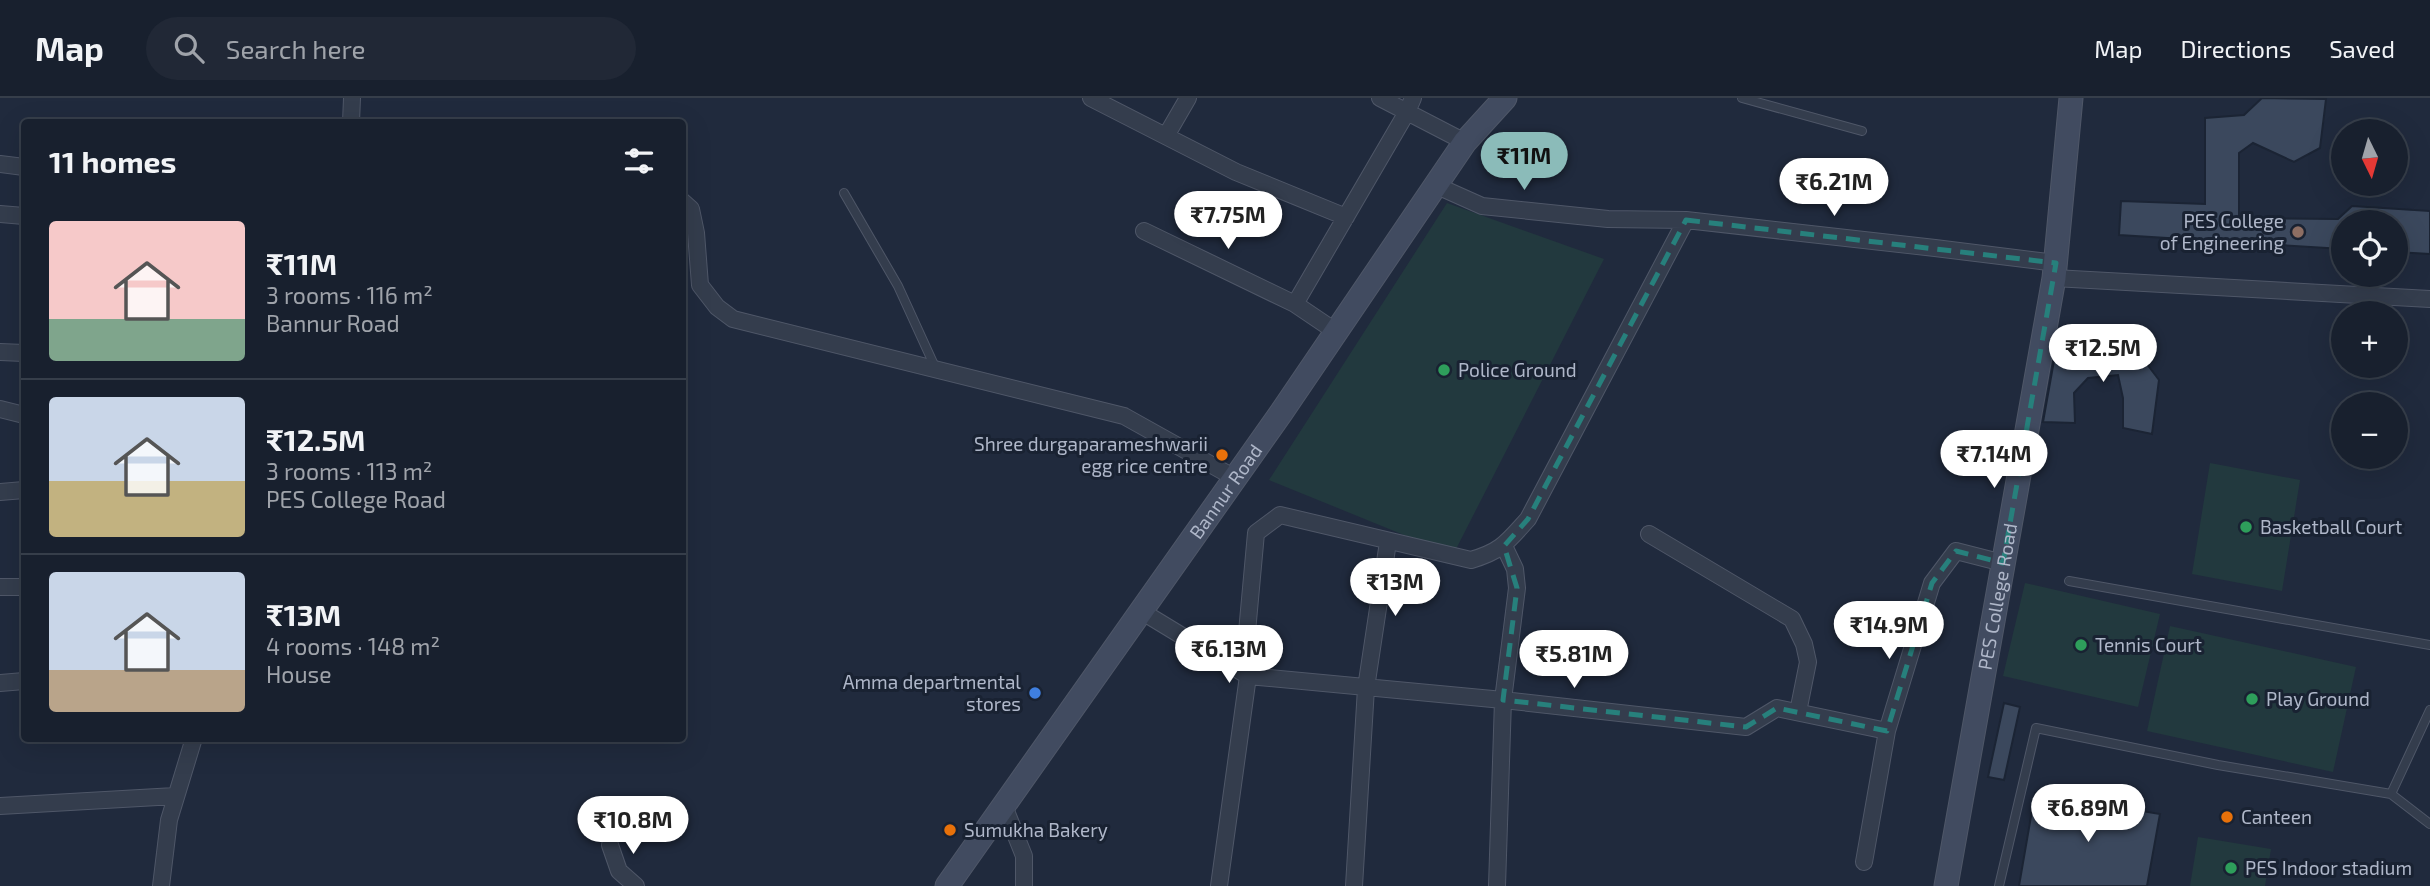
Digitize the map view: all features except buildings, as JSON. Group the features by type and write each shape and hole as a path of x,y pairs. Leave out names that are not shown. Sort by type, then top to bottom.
{"main road":[{"name":"Bannur Road","path":"947,886 1235,478 1465,142 1505,98"},
{"name":"PES College Road","path":"1946,886 2055,271 2071,98"}],"street":[{"path":"351,119 352,98"},
{"path":"1091,98 1237,172 1346,217"},
{"path":"1166,136 1188,98"},
{"path":"1380,98 1410,105 1465,142"},
{"path":"1295,304 1410,105"},
{"path":"0,164 21,167"},
{"path":"1435,185 1482,206 1608,219 1686,220 1935,248 2055,271 2430,299"},
{"path":"686,208 696,233 700,285 717,307 733,319 1124,416 1235,478"},
{"path":"0,214 21,216"},
{"path":"1219,886 1248,676 1247,632 1256,533 1280,515 1471,560 1492,554 1504,546 1528,519 1686,220"},
{"path":"1144,231 1295,304 1335,331"},
{"path":"0,352 21,352"},
{"path":"0,409 21,414"},
{"path":"0,492 21,491"},
{"path":"1649,534 1792,619 1804,644 1808,662 1798,712"},
{"path":"1354,886 1366,688 1388,542"},
{"path":"1497,886 1503,700 1517,588 1515,569 1504,546"},
{"path":"1864,862 1887,731 1932,583 1956,551 2003,563"},
{"path":"0,587 21,587"},
{"path":"1141,611 1248,676 1503,700 1746,727 1776,708 1887,731"},
{"path":"0,682 21,681"},
{"path":"161,886 169,820 193,742"},
{"path":"0,806 175,796"},
{"path":"1003,806 1024,856 1024,886"},
{"path":"610,845 619,872 636,886"}],"lane":[{"path":"1742,98 1862,131"},
{"path":"844,193 898,286 936,369"},
{"path":"2068,581 2430,645"},
{"path":"2391,794 2430,710"},
{"path":"1998,886 2036,727 2218,765 2391,794 2430,824"}],"highlighted area":[{"path":"1686,220 2056,263 2003,563 1956,551 1932,583 1887,731 1777,708 1746,727 1503,700 1517,588 1504,546 1528,519"}],"green space":[{"name":"Police Ground","path":"1447,203 1604,259 1453,555 1269,480"},
{"name":"Basketball Court","path":"2210,463 2300,480 2282,591 2192,574"},
{"name":"Tennis Court","path":"2025,583 2160,614 2138,707 2003,676"},
{"name":"Play Ground","path":"2170,626 2356,667 2333,772 2147,731"},
{"name":"PES Indoor stadium","path":"2198,837 2271,849 2265,886 2190,886"}],"place":[{"name":"PES College of Engineering","path":"2298,232"},
{"name":"Police Ground","path":"1444,370"},
{"name":"Shree durgaparameshwarii egg rice centre","path":"1222,455"},
{"name":"Basketball Court","path":"2246,527"},
{"name":"Tennis Court","path":"2081,645"},
{"name":"Amma departmental stores","path":"1035,693"},
{"name":"Play Ground","path":"2252,699"},
{"name":"Canteen","path":"2227,817"},
{"name":"Sumukha Bakery","path":"950,830"},
{"name":"PES Indoor stadium","path":"2231,868"}]}
